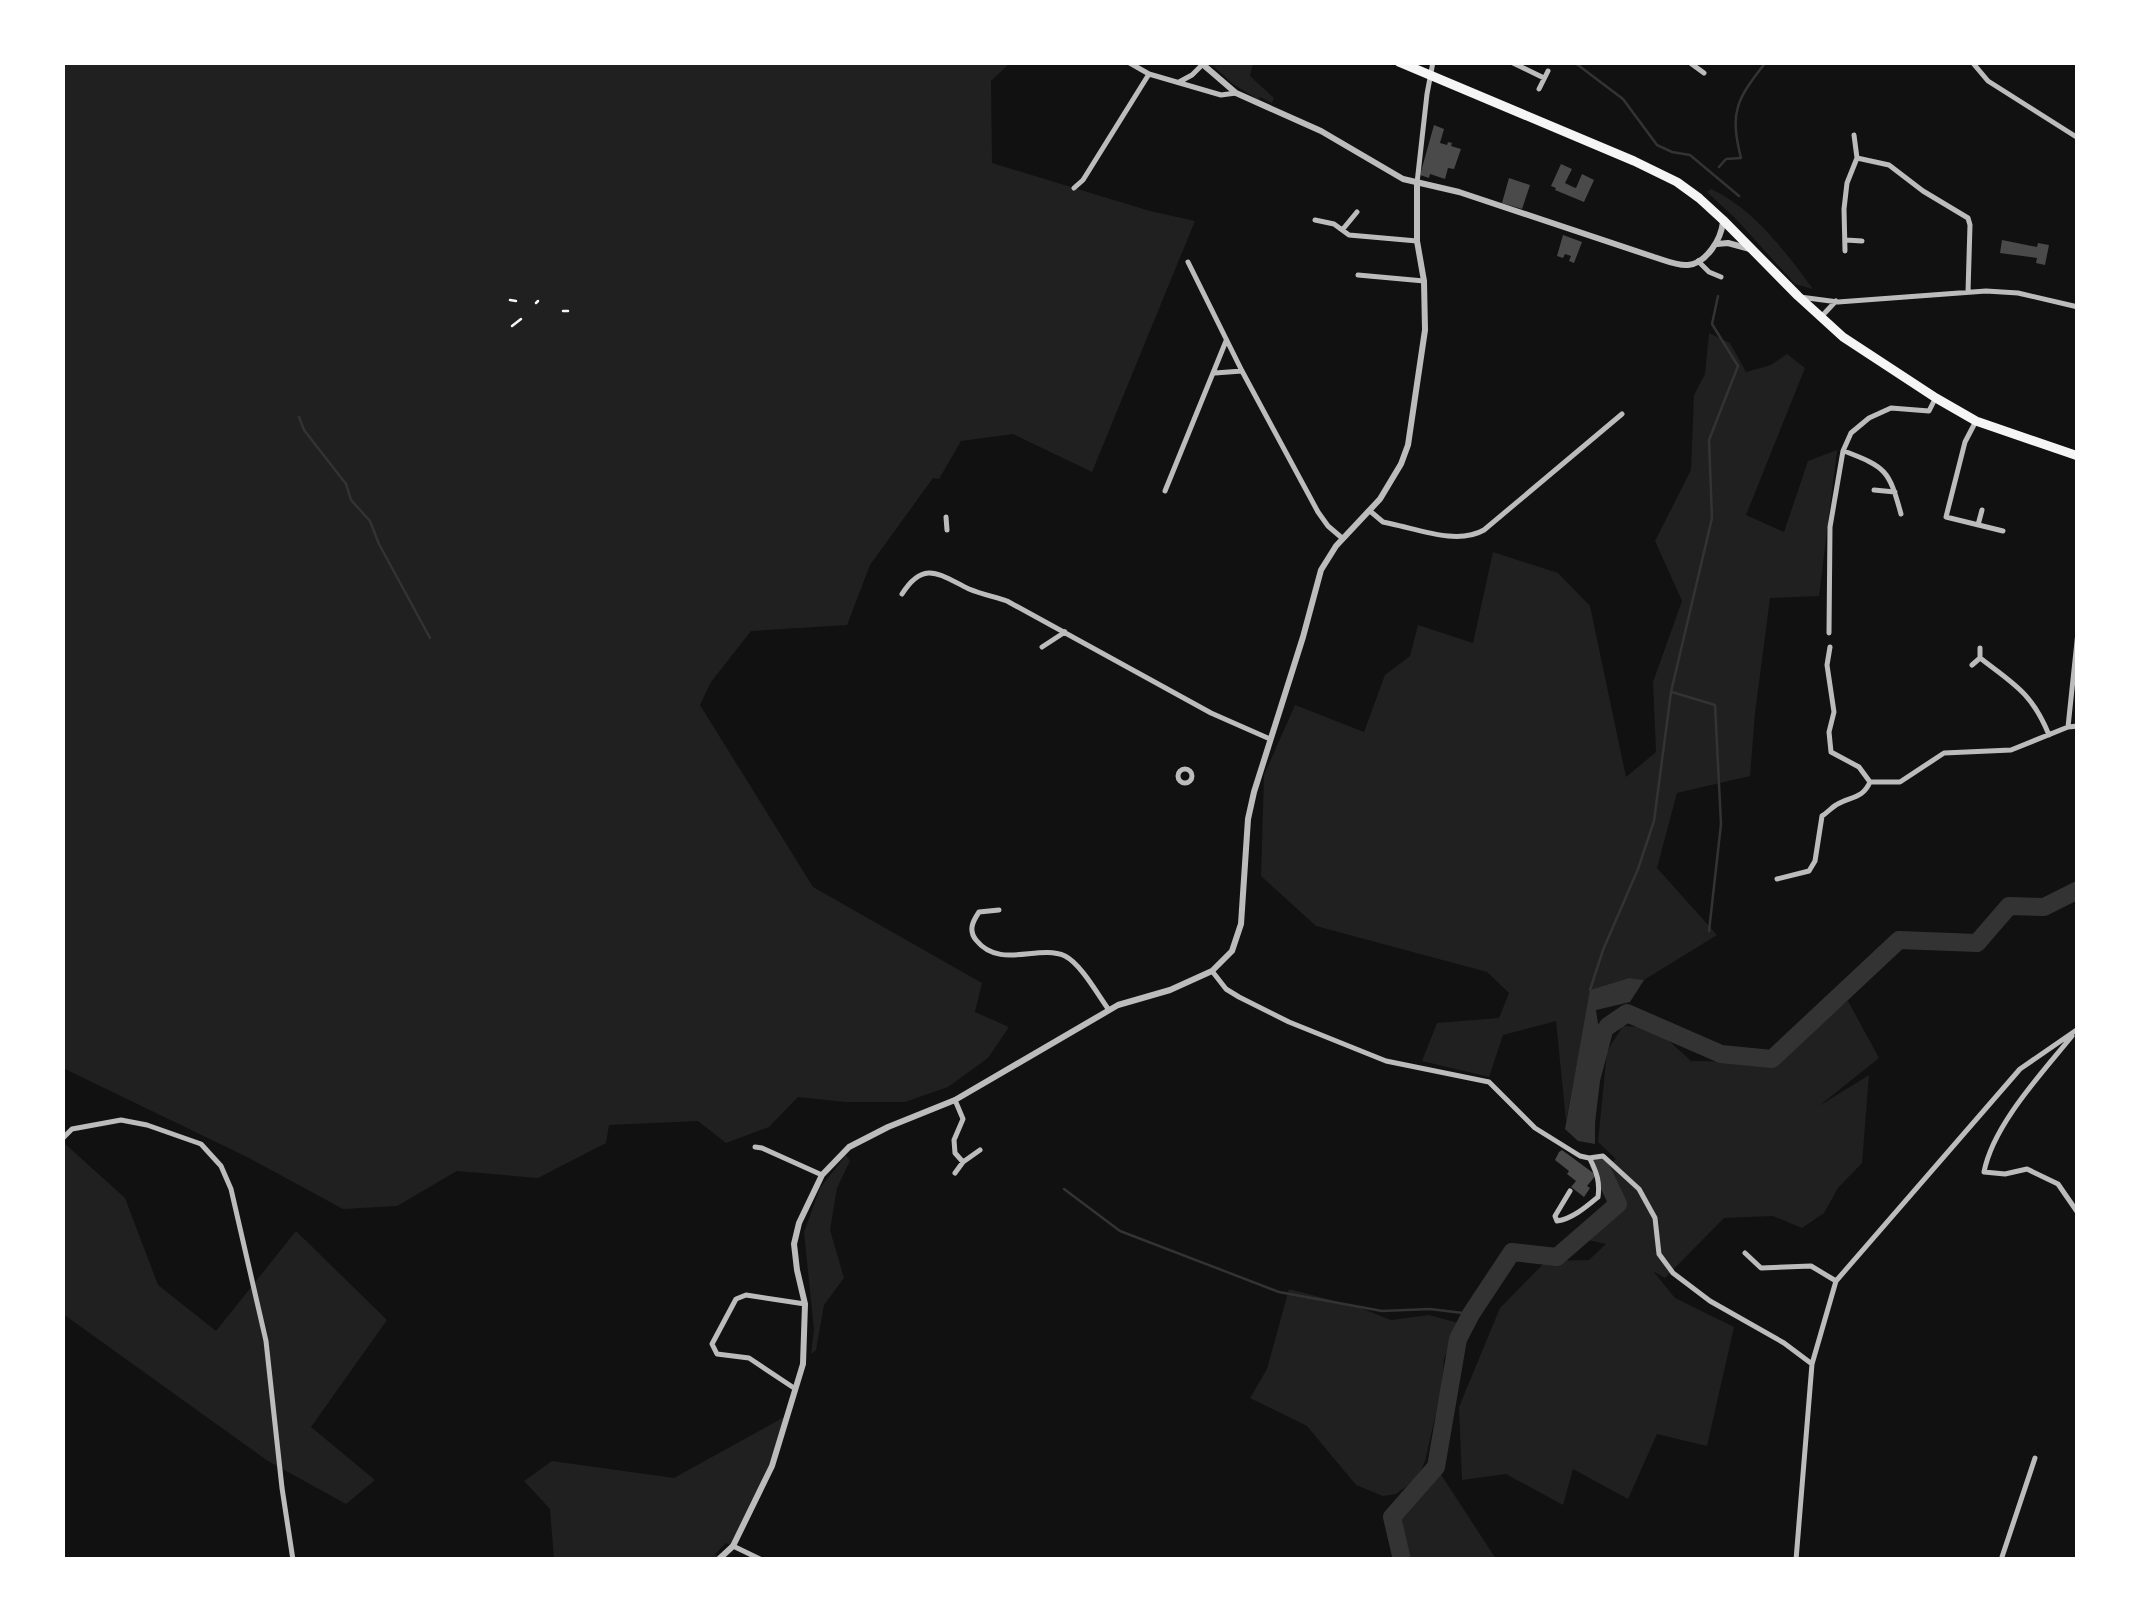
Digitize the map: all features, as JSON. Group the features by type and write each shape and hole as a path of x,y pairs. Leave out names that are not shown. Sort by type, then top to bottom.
{"main road":[{"path":"1399,62 1659,172 1699,198 1842,337 1976,421 2078,456"}],"street":[{"path":"1128,62 1149,74 1221,96 1236,93"},
{"path":"718,1560 734,1546 772,1466 803,1364 805,1304 794,1244 799,1222 822,1175 849,1147 955,1100 1109,1010 1212,972 1238,937 1248,818 1321,570 1394,478 1408,445 1425,330 1424,281 1417,241 1417,184 1433,62"},
{"path":"1511,62 1546,74 1539,89"},
{"path":"1689,62 1704,72"},
{"path":"1972,62 1988,81 2078,138"},
{"path":"1179,82 1201,64 1236,93 1320,131 1403,179 1459,192 1683,265 1698,261 1716,244 1723,220"},
{"path":"1074,188 1083,180 1149,74"},
{"path":"1845,251 1847,183 1856,158 1854,135"},
{"path":"1856,158 1889,165 1968,218 1968,292"},
{"path":"1342,230 1356,212"},
{"path":"1315,220 1334,224 1349,235 1417,241"},
{"path":"1846,240 1862,240"},
{"path":"1716,244 1728,243 1756,252"},
{"path":"1698,261 1721,277"},
{"path":"1188,262 1318,512 1343,538"},
{"path":"1358,275 1424,281"},
{"path":"1798,296 1836,302 1968,292 2018,293 2078,307"},
{"path":"1820,318 1836,302"},
{"path":"1165,491 1226,340"},
{"path":"1213,373 1242,371"},
{"path":"1829,633 1830,526 1844,451 1852,433 1869,418 1891,408 1929,411 1936,398"},
{"path":"1370,511 1392,524 1472,536 1622,414"},
{"path":"1976,421 1965,442 1946,517 2003,531"},
{"path":"1844,451 1878,464 1889,477 1901,514"},
{"path":"1874,490 1895,492"},
{"path":"1978,525 1982,510"},
{"path":"946,517 946,530"},
{"path":"902,594 911,580 931,572 1008,601 1211,713 1270,739"},
{"path":"1042,647 1065,632"},
{"path":"2068,727 2078,632"},
{"path":"1830,648 1827,665 1834,712 1828,732 1832,752 1859,767 1870,782"},
{"path":"1972,665 1980,658 1980,648"},
{"path":"1980,658 2024,692 2049,735"},
{"path":"1870,782 1900,782 1944,753 2012,750 2078,726"},
{"path":"1190,762 1191,771 1191,780 1182,783 1178,777 1190,762"},
{"path":"1777,879 1809,871 1815,861 1822,816 1839,803 1865,794 1870,782"},
{"path":"999,910 979,912 973,920 972,932 977,942 1002,954 1056,954 1070,958 1109,1010"},
{"path":"1212,972 1226,989 1252,1004 1386,1062 1490,1082 1535,1128 1580,1156 1603,1156 1639,1190 1655,1218 1659,1254 1673,1273 1710,1301 1784,1343 1812,1364"},
{"path":"2077,1031 2016,1106 1987,1158 1984,1172 2004,1174 2027,1168 2058,1184 2078,1213"},
{"path":"1796,1560 1812,1364 1836,1281 2020,1069 2077,1031"},
{"path":"955,1100 964,1119 954,1140 955,1153 963,1162"},
{"path":"62,1140 72,1129 120,1120 201,1144 222,1166 231,1189 266,1340 293,1560"},
{"path":"755,1148 822,1175"},
{"path":"955,1172 980,1150"},
{"path":"1570,1191 1556,1216 1558,1221 1598,1197 1596,1172 1589,1158"},
{"path":"1746,1253 1761,1268 1811,1266 1836,1281"},
{"path":"794,1388 749,1358 717,1354 712,1344 736,1299 746,1295 805,1304"},
{"path":"2002,1560 2035,1458"},
{"path":"734,1546 762,1560"}],"path":[{"path":"512,326 521,319"}],"shaded area":[{"path":"63,63 1010,63 991,81 992,163 1195,221 1092,472 1013,434 961,441 939,479 933,478 870,565 847,625 751,631 711,682 700,705 813,887 982,983 975,1012 1009,1027 988,1058 948,1087 905,1102 798,1097 769,1127 726,1143 698,1121 609,1125 606,1143 538,1178 457,1171 397,1206 343,1209 247,1157 65,1069"},
{"path":"1210,63 1253,63 1250,76 1274,98 1272,103 1233,84"},
{"path":"1711,189 1755,220 1813,289 1795,284 1707,192"},
{"path":"1709,333 1730,343 1746,372 1771,365 1787,354 1805,368 1746,515 1784,532 1808,461 1837,450 1819,596 1770,598 1750,776 1677,793 1657,868 1717,935 1644,980 1629,978 1591,990 1566,1121 1556,1021 1503,1035 1489,1077 1422,1061 1437,1023 1499,1018 1509,993 1487,972 1316,926 1261,876 1264,775 1295,705 1364,732 1385,675 1410,656 1418,625 1473,643 1493,552 1558,573 1590,606 1626,777 1656,752 1653,682 1682,601 1655,541 1691,470 1694,395 1705,374"},
{"path":"1629,978 1644,980 1630,1002 1596,1010 1598,1024 1615,1013 1627,1013 1615,1024 1600,1081 1595,1144 1578,1141 1565,1129 1590,990"},
{"path":"1848,1001 1879,1058 1819,1106 1869,1075 1862,1163 1838,1188 1824,1213 1802,1228 1773,1216 1724,1218 1665,1278 1653,1271 1675,1298 1734,1327 1707,1446 1657,1434 1628,1499 1573,1469 1563,1505 1506,1474 1462,1480 1459,1407 1500,1308 1546,1261 1589,1260 1606,1244 1588,1240 1616,1213 1602,1168 1616,1159 1598,1142 1607,1051 1623,1026 1655,1028 1691,1061 1757,1062"},
{"path":"63,1142 125,1198 158,1285 216,1331 296,1231 387,1320 311,1427 375,1480 346,1504 268,1461 63,1314"},
{"path":"846,1155 850,1161 837,1188 830,1230 844,1278 824,1305 816,1350 811,1354 814,1330 804,1232 820,1188"},
{"path":"1289,1289 1391,1320 1429,1315 1458,1323 1444,1359 1442,1387 1425,1461 1418,1478 1396,1494 1383,1496 1356,1485 1307,1426 1250,1398 1267,1369"},
{"path":"786,1416 772,1466 733,1546 726,1543 715,1554 720,1559 554,1559 550,1509 524,1481 552,1461 674,1478"},
{"path":"1436,1467 1496,1559 1402,1559 1392,1517"}],"building":[{"path":"1434,125 1444,129 1440,143 1452,143 1451,146 1461,149 1454,169 1448,168 1445,179 1420,175"},
{"path":"1561,164 1572,169 1565,183 1573,187 1576,188 1582,174 1594,180 1584,202 1551,186"},
{"path":"1509,178 1530,185 1522,209 1502,203"},
{"path":"1563,235 1582,242 1574,263 1569,261 1571,256 1557,256"},
{"path":"2002,240 2037,247 2038,243 2049,245 2045,265 2036,263 2037,258 2000,253"},
{"path":"1562,1150 1596,1175 1584,1197 1571,1187 1576,1181 1567,1174 1569,1171 1555,1160"}],"waterway":[{"path":"1574,62 1623,99 1657,145 1690,155 1739,196"},
{"path":"1719,167 1726,159 1741,158 1736,128 1738,106 1766,62"},
{"path":"1590,990 1654,821 1671,692 1712,518 1709,440 1738,366 1712,324 1718,296"},
{"path":"299,417 304,430 346,484 351,500 370,521 430,638"},
{"path":"1672,692 1715,705 1721,824 1709,931"},
{"path":"1608,1026 1627,1013 1721,1054 1772,1059 1899,940 1977,943 2009,906 2044,907 2078,890"},
{"path":"1402,1560 1392,1517 1436,1467 1458,1339 1512,1252 1557,1257 1618,1204 1599,1164"},
{"path":"1064,1189 1120,1231 1279,1292 1382,1311 1430,1309 1471,1314"}]}
